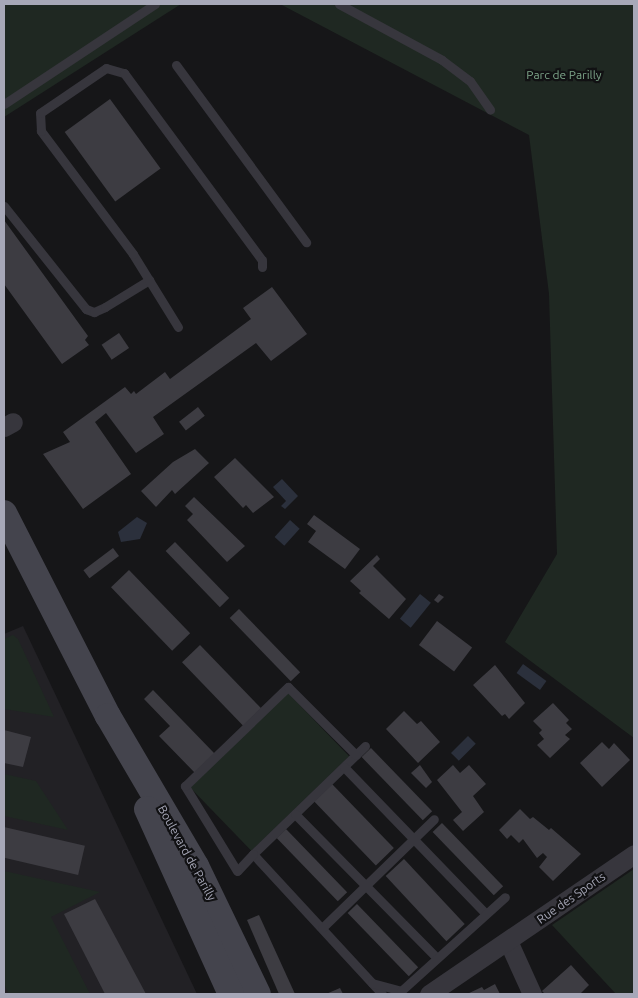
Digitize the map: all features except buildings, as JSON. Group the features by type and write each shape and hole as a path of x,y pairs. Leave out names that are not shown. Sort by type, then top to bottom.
{"main road":[{"name":"Boulevard de Parilly","path":"4,513 108,716 196,866 258,994"},
{"name":"Boulevard de Parilly","path":"108,716 177,880 231,994"}],"street":[{"name":"Rue des Sports","path":"429,994 634,854"},
{"path":"508,941 532,994"}],"lane":[{"path":"4,104 155,4"},
{"path":"339,4 442,60 470,81 490,110"},
{"path":"176,65 306,242"},
{"path":"178,327 149,280 41,131 38,121 40,113 106,68 124,73 262,260 262,267"},
{"path":"4,206 86,309 94,312 105,307 149,280"},
{"path":"356,755 288,687 185,786 237,871 366,746"},
{"path":"344,767 486,914"},
{"path":"295,814 364,887 437,958"},
{"path":"322,928 434,819"},
{"path":"253,854 382,994"},
{"path":"372,982 401,991 505,897"}],"shaded area":[{"path":"23,626 197,994 4,994 4,634"}],"green space":[{"path":"4,4 181,4 4,117"},
{"name":"Parc de Parilly","path":"280,4 634,4 634,738 505,642 557,554 549,294 529,135"},
{"path":"13,635 18,639 54,717 4,709 4,639"},
{"path":"288,693 349,756 251,851 190,787"},
{"path":"4,774 36,781 68,830 4,816"},
{"path":"634,869 634,994 616,994 552,925"},
{"path":"4,871 100,892 51,917 90,994 9,994 4,984"}],"water":[{"path":"282,479 298,496 285,509 281,506 286,501 273,487"},
{"path":"137,517 147,523 140,539 121,542 118,532"},
{"path":"290,520 300,529 284,546 275,537"},
{"path":"420,594 431,603 411,628 400,619"},
{"path":"523,664 546,681 540,690 517,673"},
{"path":"468,736 476,744 459,761 451,753"}]}
